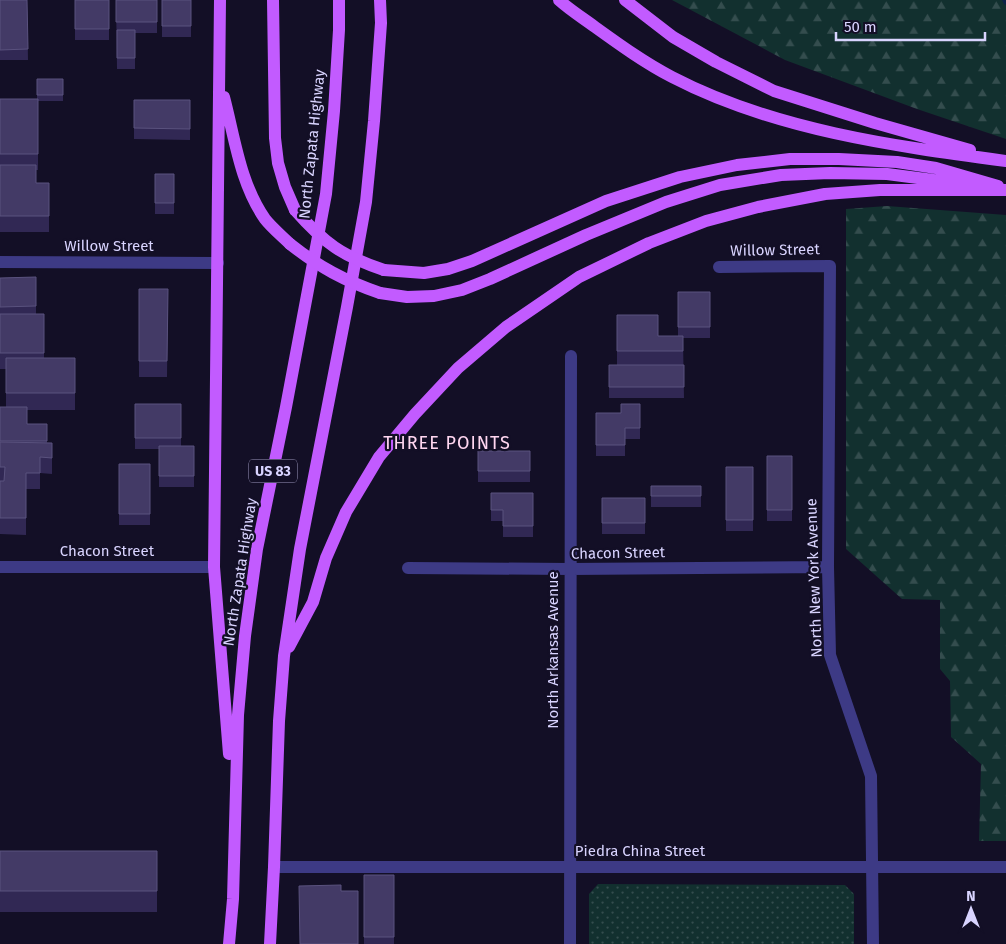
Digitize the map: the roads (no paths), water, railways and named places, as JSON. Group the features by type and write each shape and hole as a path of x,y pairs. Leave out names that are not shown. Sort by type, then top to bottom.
{"main road":[{"path":"220,0 214,568 234,815"},
{"path":"273,0 275,138 278,163 285,187 295,210 315,233 334,248 361,263 384,270 424,272 448,269 472,261 606,201 680,177 737,165 790,159 896,162 936,168 1006,189"},
{"name":"North Zapata Highway","path":"229,944 238,715 245,636 258,549 326,194 334,111 339,0"},
{"name":"US 83","path":"270,944 278,721 284,656 300,549 348,307 366,202 381,23 380,0"},
{"path":"559,0 613,40 671,76 710,94 759,112 820,130 890,144 1006,161"},
{"path":"625,0 673,37 716,62 774,91 1006,161"},
{"path":"220,80 244,179 266,221 290,244 332,274 380,293 407,297 434,296 462,290 490,280 586,235 666,202 720,185 781,175 830,173 887,174 1006,189"},
{"path":"284,656 313,602 326,558 346,512 378,457 458,368 506,328 579,277 648,243 706,221 758,207 825,194 871,190 1006,189"}],"street":[{"name":"Willow Street","path":"0,262 218,263"},
{"name":"Willow Street","path":"720,267 830,266"},
{"name":"North New York Avenue","path":"830,266 828,567 830,655 871,776 873,944"},
{"name":"North Arkansas Avenue","path":"570,944 571,356"},
{"name":"Chacon Street","path":"408,568 828,567"},
{"name":"Chacon Street","path":"0,568 214,568"},
{"name":"Piedra China Street","path":"274,867 1006,866"}],"district":[{"name":"THREE POINTS","path":"447,443"}]}
